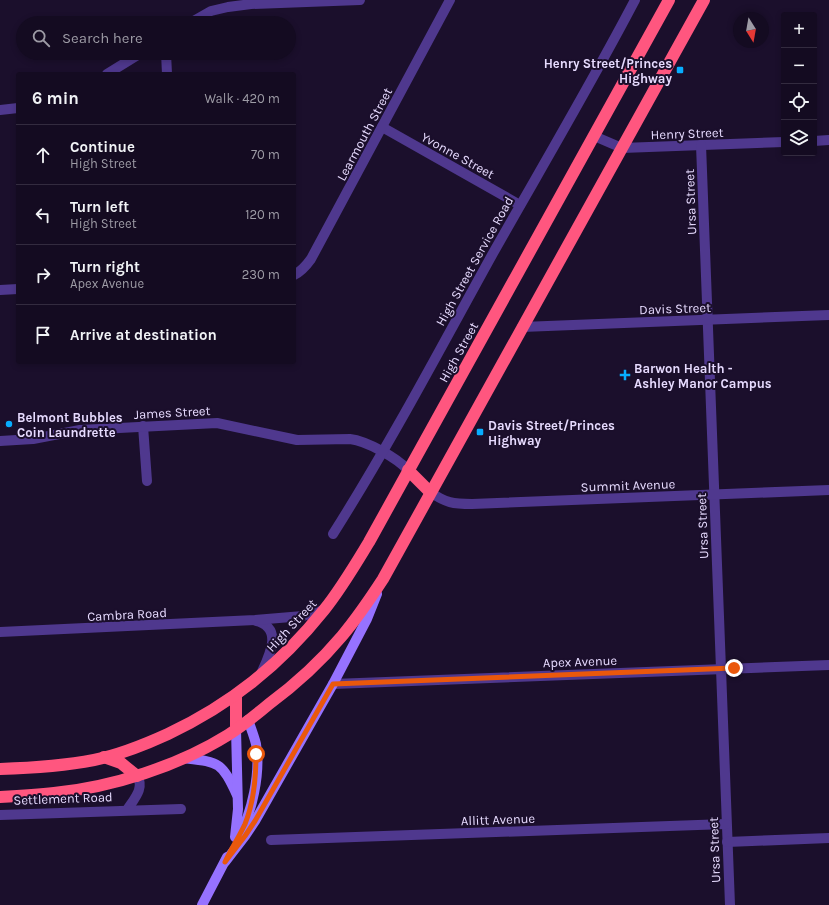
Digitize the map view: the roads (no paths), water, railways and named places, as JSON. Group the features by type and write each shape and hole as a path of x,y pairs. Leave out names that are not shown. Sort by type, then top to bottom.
{"highway":[{"name":"High Street","path":"237,694 260,676 296,642 324,610 344,582 369,542 669,0"},
{"path":"237,694 248,720 292,686 331,648 356,619 382,580 704,0"},
{"path":"408,470 430,492"},
{"path":"236,729 237,694"},
{"path":"0,770 64,765 104,757 136,747 163,736 198,718 237,694"},
{"name":"Settlement Road","path":"0,797 76,790 137,776 183,758 222,738 248,720"},
{"path":"104,757 121,763 137,776"}],"street":[{"path":"202,16 211,11 251,4 360,0"},
{"name":"Learmouth Street","path":"296,274 306,266 311,259 450,0"},
{"name":"High Street Service Road","path":"333,534 370,475 520,205 611,46 635,0"},
{"path":"109,72 129,60"},
{"path":"166,60 167,72"},
{"path":"0,110 16,108"},
{"name":"Yvonne Street","path":"382,127 520,205"},
{"name":"Henry Street","path":"594,136 622,148 781,142"},
{"path":"817,141 829,140"},
{"name":"Ursa Street","path":"701,146 730,905"},
{"path":"0,290 16,289"},
{"name":"Davis Street","path":"522,327 829,316"},
{"name":"James Street","path":"0,441 33,439 80,430 217,423 297,440 355,440 399,461 408,470"},
{"path":"142,426 148,481"},
{"name":"Summit Avenue","path":"430,492 444,501 456,504 472,504 829,490"},
{"path":"225,862 255,821 333,684 367,619 382,580"},
{"name":"Cambra Road","path":"0,632 254,620 303,616 324,610"},
{"path":"254,620 267,626 272,635 272,642 260,676"},
{"name":"Apex Avenue","path":"333,684 829,665"},
{"path":"202,905 248,817 255,782 256,747 248,720"},
{"path":"232,847 237,823 238,796 236,729"},
{"path":"183,758 206,761 218,765 225,772 238,796"},
{"name":"Settlement Road","path":"127,810 140,789 140,780 137,776"},
{"name":"Settlement Road","path":"0,815 181,809"},
{"name":"Allitt Avenue","path":"271,840 726,824"},
{"path":"727,842 829,838"}],"place":[{"name":"Henry Street/Princes Highway","path":"680,70"},
{"name":"Barwon Health - Ashley Manor Campus","path":"625,375"},
{"name":"Belmont Bubbles Coin Laundrette","path":"9,424"},
{"name":"Davis Street/Princes Highway","path":"480,432"}]}
